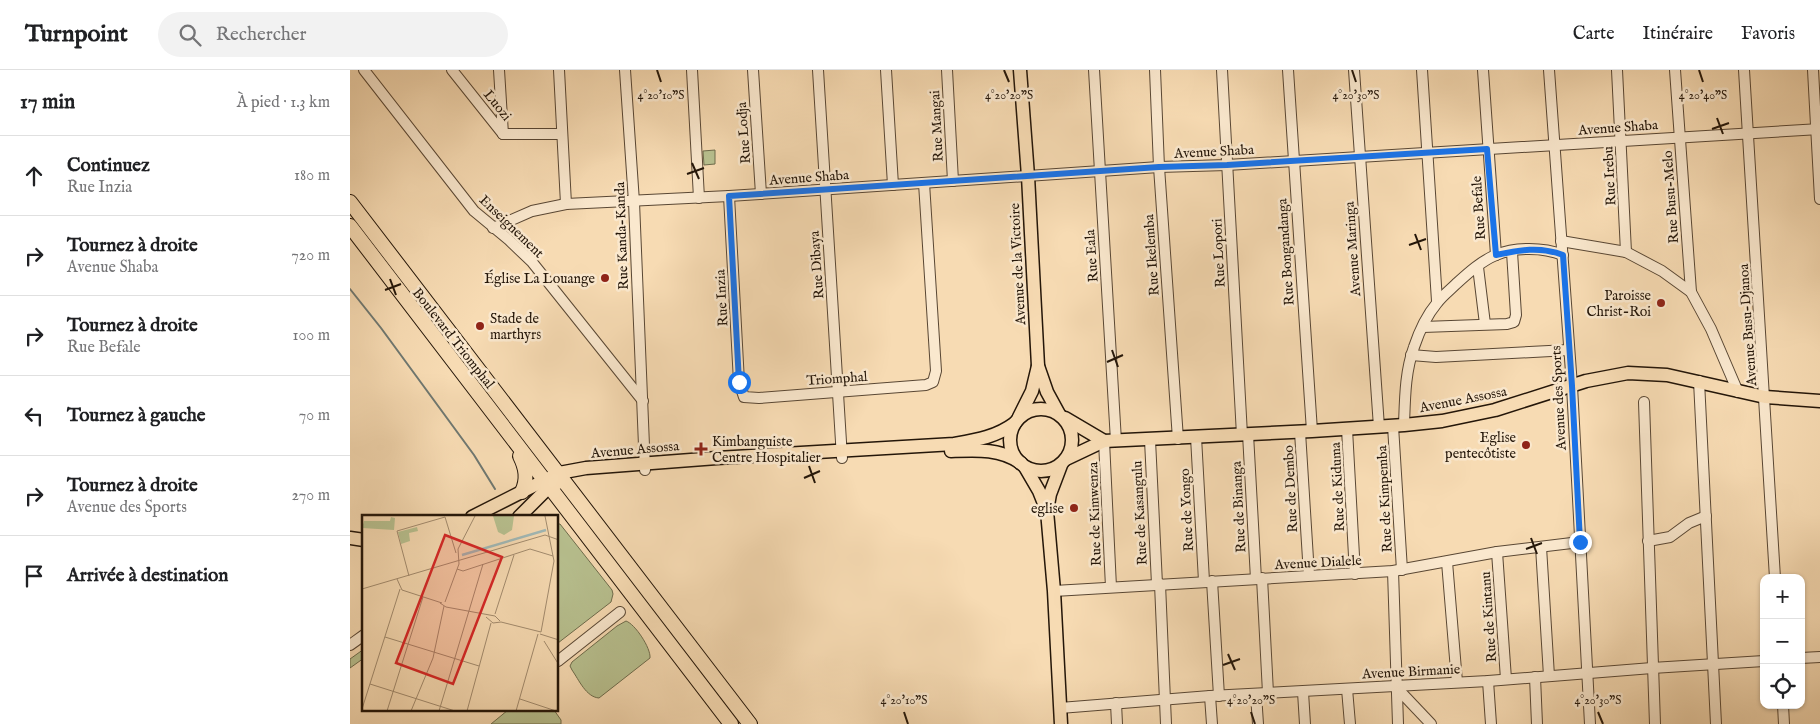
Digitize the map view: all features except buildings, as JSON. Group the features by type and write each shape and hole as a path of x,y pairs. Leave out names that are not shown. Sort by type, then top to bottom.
{"highway":[{"name":"Boulevard Triomphal","path":"350,202 750,724"},
{"name":"Boulevard Triomphal","path":"350,226 731,724"},
{"path":"512,439 526,472 526,481 522,492"}],"main road":[{"name":"Avenue de la Victoire","path":"1020,70 1028,176 1038,366"},
{"path":"1038,366 1047,392 1060,415 1068,423 1072,432 1073,442 1071,451 1053,486 1047,511 1054,591 1061,724"},
{"path":"1038,366 1032,391 1012,429 1010,441 1013,453 1023,465 1047,511"},
{"name":"Avenue Assossa","path":"1110,441 1306,432 1399,426 1442,421 1495,410 1610,376 1637,373 1667,375 1699,381 1738,392 1765,397 1820,401"},
{"path":"955,448 995,435 1016,422 1024,414 1042,409 1051,410 1110,441"},
{"path":"955,448 991,451 1008,456 1040,472 1047,471 1110,441"},
{"name":"Avenue Assossa","path":"479,515 493,512 522,492 547,484 561,477 645,466 717,464 955,448"},
{"path":"521,515 547,484"}],"street":[{"name":"Enseignement","path":"364,70 470,206 532,262 642,402"},
{"name":"Luozi","path":"452,70 503,134"},
{"path":"499,70 503,134 562,134"},
{"path":"559,70 566,204"},
{"name":"Rue Kanda-Kanda","path":"625,70 634,202 645,466"},
{"path":"692,70 699,198"},
{"name":"Rue Lodja","path":"753,70 761,194"},
{"name":"Rue Dibaya","path":"818,70 841,455"},
{"path":"886,70 893,186"},
{"name":"Rue Mangai","path":"947,70 953,181"},
{"name":"Rue Eala","path":"1094,70 1110,441"},
{"name":"Rue Ikelemba","path":"1155,70 1159,167 1178,439"},
{"name":"Rue Lopori","path":"1222,70 1245,434"},
{"name":"Rue Bongandanga","path":"1288,70 1306,432"},
{"name":"Avenue Maringa","path":"1354,70 1379,427"},
{"path":"1422,70 1437,301"},
{"name":"Rue Befale","path":"1483,70 1487,149 1496,255"},
{"name":"Avenue des Sports","path":"1549,70 1572,386 1590,724"},
{"name":"Rue Irebu","path":"1617,70 1626,252"},
{"name":"Rue Busu-Melo","path":"1676,70 1679,137 1691,292"},
{"name":"Avenue Busu-Djanoa","path":"1744,70 1775,574"},
{"path":"1813,70 1818,129 1820,199"},
{"name":"Avenue Shaba","path":"493,228 532,211 566,204 634,202 1159,167 1227,165 1818,129"},
{"name":"Triomphal","path":"744,396 759,398 926,385 933,382 936,371 924,183"},
{"name":"Rue Inzia","path":"729,196 739,382 744,396"},
{"path":"1561,241 1626,252 1662,271 1691,292 1711,329 1738,392"},
{"path":"1437,301 1478,267 1496,255 1525,249 1543,249 1563,255"},
{"path":"1423,328 1507,324 1514,322 1516,315 1512,252"},
{"path":"1478,267 1485,324"},
{"name":"Rue de Kimpemba","path":"1398,724 1395,686 1399,426 1405,384 1412,355 1437,301"},
{"path":"1412,355 1436,357 1569,350"},
{"path":"1699,381 1716,724"},
{"path":"1644,402 1655,724"},
{"name":"Rue de Kiduma","path":"1347,429 1355,574"},
{"name":"Rue de Dembo","path":"1306,432 1308,575"},
{"name":"Rue de Binanga","path":"1245,434 1268,693"},
{"name":"Rue de Yongo","path":"1196,437 1215,696 1212,724"},
{"name":"Rue de Kasangulu","path":"1150,440 1166,724"},
{"name":"Rue de Kimwenza","path":"1110,441 1111,586"},
{"path":"1648,541 1670,537 1689,523 1706,516"},
{"name":"Avenue Dialele","path":"1054,591 1111,586 1355,574 1397,570 1497,552 1580,542"},
{"path":"1541,547 1549,676"},
{"name":"Rue de Kintanu","path":"1497,552 1506,679"},
{"path":"1447,562 1457,682"},
{"path":"559,660 620,612"},
{"path":"350,646 362,637"},
{"path":"1805,658 1820,657"},
{"name":"Avenue Birmanie","path":"1060,708 1215,696 1488,681 1587,672 1760,661"},
{"path":"1535,677 1537,724"},
{"path":"1488,681 1491,724"},
{"path":"1395,686 1431,724"},
{"path":"1348,688 1350,724"},
{"path":"1303,692 1305,724"},
{"path":"1256,694 1258,724"},
{"path":"1116,703 1117,724"},
{"path":"1783,709 1784,724"}],"green space":[{"path":"715,150 715,164 704,165 703,151"},
{"path":"559,524 612,590 611,602 559,642"},
{"path":"626,621 642,637 648,648 650,658 599,698 594,697 583,687 570,666 572,662"},
{"path":"362,650 362,659 350,668 350,659"},
{"path":"506,712 555,712 561,720 561,724 491,724"}],"waterway":[{"path":"350,289 474,455 495,489"}],"place":[{"name":"Église La Louange","path":"605,278"},
{"name":"Paroisse Christ-Roi","path":"1661,303"},
{"name":"Stade de marthyrs","path":"480,326"},
{"name":"Eglise pentecôtiste","path":"1526,445"},
{"name":"Kimbanguiste Centre Hospitalier","path":"701,449"},
{"name":"eglise","path":"1074,508"}],"route":[{"path":"739,382 729,196 1159,167 1227,165 1487,149 1496,255 1525,249 1543,249 1563,255 1580,542"}]}
